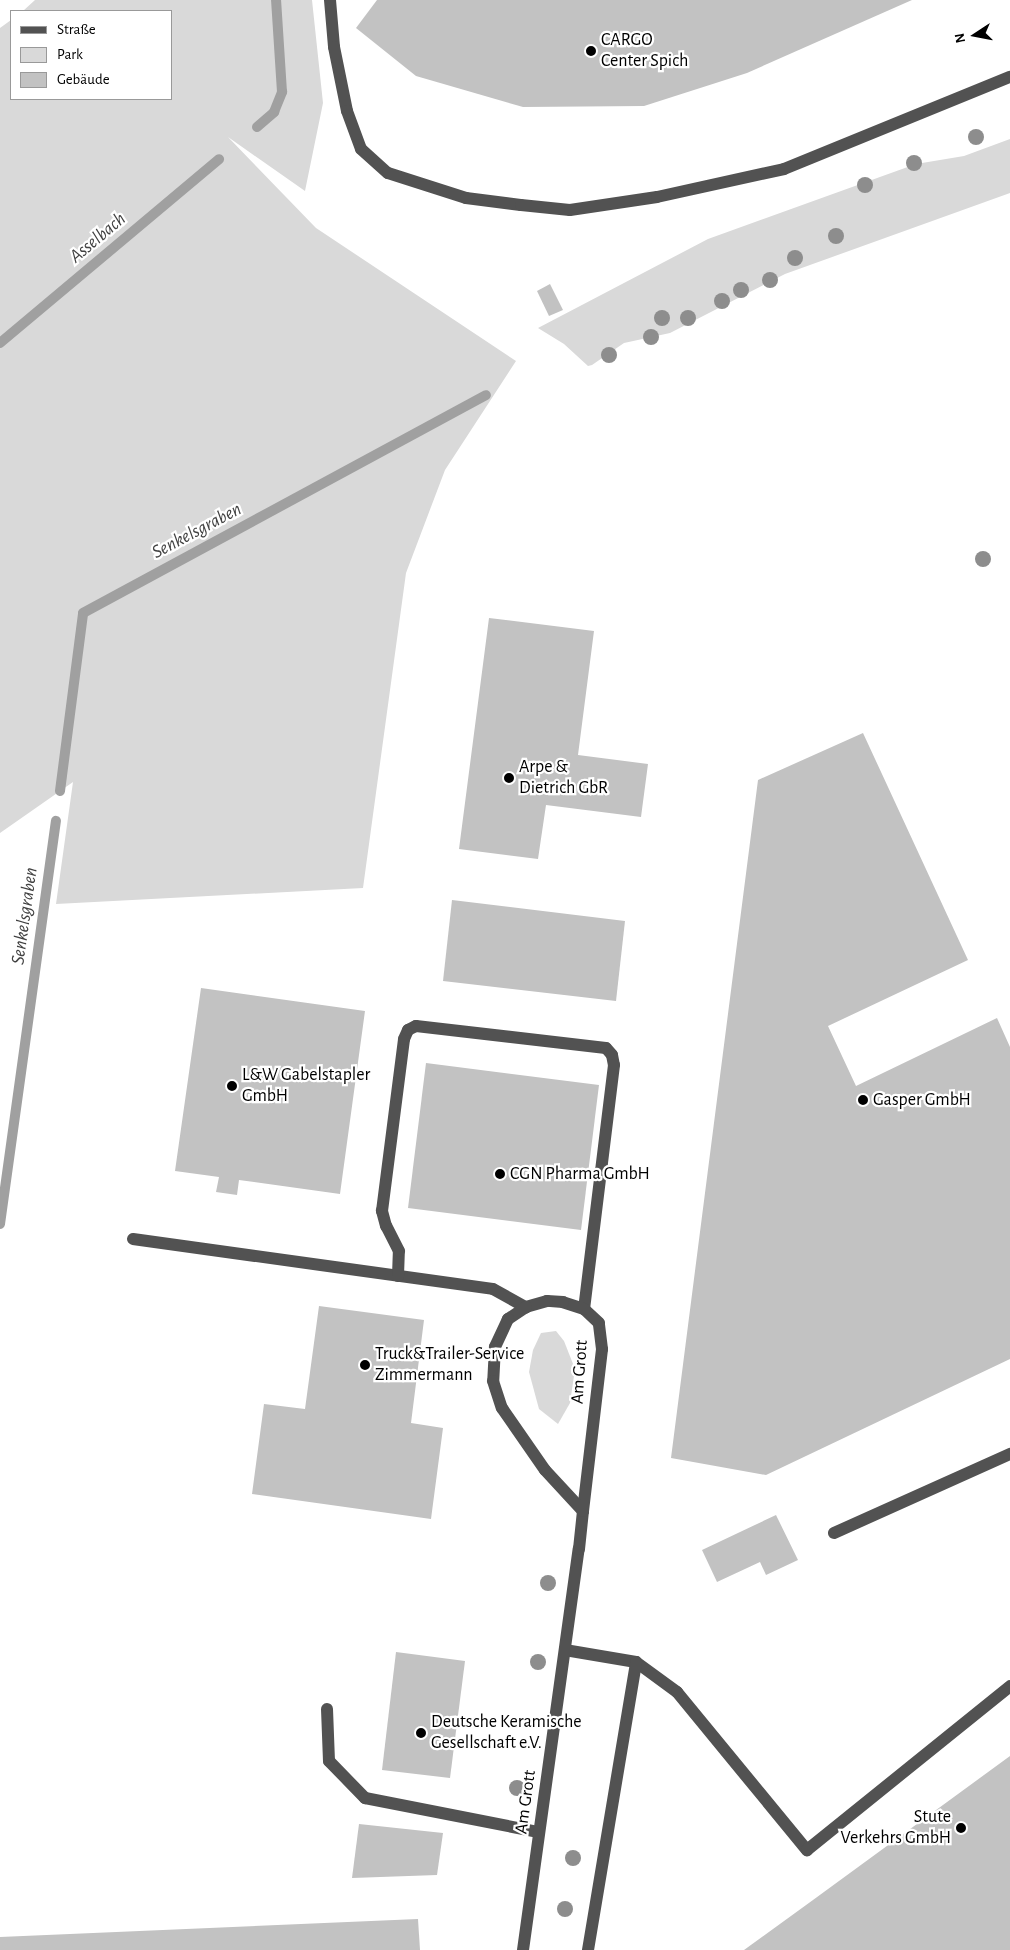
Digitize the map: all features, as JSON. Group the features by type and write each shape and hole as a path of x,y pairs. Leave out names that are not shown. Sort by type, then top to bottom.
{"street":[{"path":"330,0 334,47 347,111 361,149 388,173 466,198 521,205 570,210 657,197 784,169 1010,77"},
{"path":"398,1276 399,1251 386,1226 382,1211 404,1039 408,1030 416,1026 606,1048 612,1055 614,1065 584,1309 564,1302 547,1301 526,1307 508,1319 495,1347 493,1381 502,1408 545,1470 584,1511"},
{"path":"133,1240 493,1289 526,1307"},
{"name":"Am Grott","path":"524,1950 584,1511 602,1350 599,1323 584,1309"},
{"path":"834,1533 1010,1454"},
{"path":"565,1650 636,1662 677,1692 807,1850 1010,1686"},
{"path":"588,1950 636,1662"},
{"path":"327,1709 329,1762 365,1798 539,1832"}],"green space":[{"path":"35,0 312,0 323,103 305,191 228,137 316,228 516,361 445,470 406,573 363,888 56,904 73,782 0,833 0,28 10,21 10,100 172,100 172,10 24,10"},
{"path":"1010,139 1010,193 785,274 670,333 624,343 592,365 588,366 564,344 538,328 708,239 916,164 964,156"},
{"path":"556,1331 564,1341 575,1369 570,1403 558,1424 539,1409 529,1372 533,1350 541,1333"}],"building":[{"name":"CARGO Center Spich","path":"377,0 912,0 747,73 644,106 523,107 416,76 356,28"},
{"path":"550,284 563,310 549,316 537,291"},
{"path":"489,618 594,631 578,755 648,764 641,817 546,805 538,859 459,849"},
{"name":"Gasper GmbH","path":"863,733 968,960 828,1026 856,1086 997,1018 1010,1047 1010,1359 766,1475 671,1458 758,780"},
{"path":"452,900 625,921 616,1001 443,981"},
{"path":"201,988 365,1011 340,1194 239,1180 237,1195 216,1192 219,1177 175,1171"},
{"name":"CGN Pharma GmbH","path":"426,1063 599,1085 581,1230 408,1208"},
{"path":"319,1306 424,1320 411,1423 443,1428 431,1519 252,1494 264,1404 305,1409"},
{"path":"776,1515 798,1560 766,1575 760,1562 717,1582 702,1550"},
{"name":"Deutsche Keramische Gesellschaft e.V.","path":"396,1652 465,1661 450,1778 382,1770"},
{"name":"Stute Verkehrs GmbH","path":"1010,1756 1010,1950 744,1950 813,1900"},
{"path":"359,1824 443,1833 437,1875 352,1878"},
{"path":"418,1919 420,1950 0,1950 0,1937"}],"waterway":[{"name":"Asselbach","path":"257,127 274,112 282,92 276,0"},
{"name":"Asselbach","path":"0,343 219,159"},
{"name":"Senkelsgraben","path":"60,791 83,613 486,395"},
{"name":"Senkelsgraben","path":"0,1224 56,821"}],"place":[{"name":"CARGO Center Spich","path":"591,51"},
{"name":"Arpe & Dietrich GbR","path":"509,778"},
{"name":"L&W Gabelstapler GmbH","path":"232,1086"},
{"name":"Gasper GmbH","path":"863,1100"},
{"name":"CGN Pharma GmbH","path":"500,1174"},
{"name":"Truck&Trailer-Service Zimmermann","path":"365,1365"},
{"name":"Deutsche Keramische Gesellschaft e.V.","path":"421,1733"},
{"name":"Stute Verkehrs GmbH","path":"961,1828"}]}
